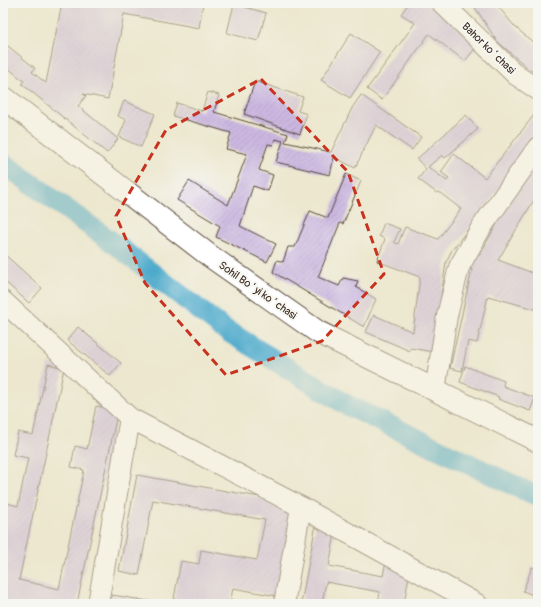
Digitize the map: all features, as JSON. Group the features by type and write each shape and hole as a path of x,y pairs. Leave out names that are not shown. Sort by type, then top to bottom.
{"main road":[{"name":"Sohil Boʻyi koʻchasi","path":"3,97 210,256 318,332 538,441"}],"street":[{"name":"Bahor koʻchasi","path":"442,3 516,75 538,90"},
{"path":"435,390 447,316 460,267 481,228 538,147"},
{"path":"3,301 130,418 301,506 477,604"},
{"path":"98,604 130,418"},
{"path":"284,604 301,506"}],"highlighted area":[{"path":"261,79 348,172 384,274 322,341 226,375 145,283 116,216 166,130"}],"building":[{"path":"62,3 203,3 199,28 124,14 108,99 83,94 86,96 78,106 118,139 107,153 22,84 24,81 3,64 3,42 35,68 32,72 46,83"},
{"path":"409,3 428,3 478,45 465,61 429,34 382,100 367,89 415,23 401,14"},
{"path":"472,3 499,3 497,5 515,27 535,44 538,39 538,75 497,41"},
{"path":"234,4 266,13 258,41 227,33"},
{"path":"351,33 380,52 350,98 321,80"},
{"path":"255,81 303,97 298,111 307,114 300,134 244,114"},
{"path":"208,92 219,95 214,112 288,134 285,142 331,152 352,108 361,95 421,137 412,150 376,125 355,168 334,157 330,175 276,162 283,141 275,139 273,145 268,144 259,170 273,175 268,191 253,186 240,226 276,244 267,262 216,237 220,226 177,200 189,181 228,205 247,154 226,149 231,133 173,116 177,103 202,111"},
{"path":"124,101 155,114 141,147 119,137 126,120 118,116"},
{"path":"538,110 538,139 452,250 446,262 433,352 411,348 410,351 366,332 374,315 413,332 420,277 377,261 385,239 379,236 384,223 400,229 394,242 398,244 405,227 438,239 461,209 439,192 437,193 418,179 426,169 417,159 466,115 478,129 445,158 442,155 428,167 447,181 449,178 441,172 454,154 485,178"},
{"path":"538,159 538,203 534,200 498,260 538,275 538,310 488,296 477,343 468,341 462,371 450,368 472,269 468,268 473,254 479,256 517,188"},
{"path":"346,174 361,181 343,224 340,223 318,277 339,286 343,278 358,281 356,287 376,299 364,327 273,272 277,260 283,262 288,247 295,247 310,211 328,218"},
{"path":"3,253 42,288 29,303 3,280"},
{"path":"3,325 7,325 4,340 3,340"},
{"path":"78,327 121,363 110,376 67,340"},
{"path":"48,364 64,368 19,580 59,589 84,470 71,467 75,446 87,449 96,406 118,410 77,604 3,604 3,502 18,506 28,458 13,455 18,432 33,435"},
{"path":"465,366 504,381 503,386 535,398 530,411 460,382"},
{"path":"3,402 6,402 4,414 3,414"},
{"path":"3,421 7,422 4,438 3,438"},
{"path":"137,475 293,503 277,596 233,588 230,604 173,604 181,561 199,564 201,550 257,560 265,520 153,500 139,575 119,571"},
{"path":"316,524 336,528 329,566 383,576 385,566 410,570 404,604 378,604 380,592 326,582 322,604 301,604"},
{"path":"532,567 538,570 538,597 523,591"},
{"path":"112,595 160,603 160,604 110,604"}],"waterway":[{"path":"3,163 112,242 224,329 347,405 538,497"}]}
